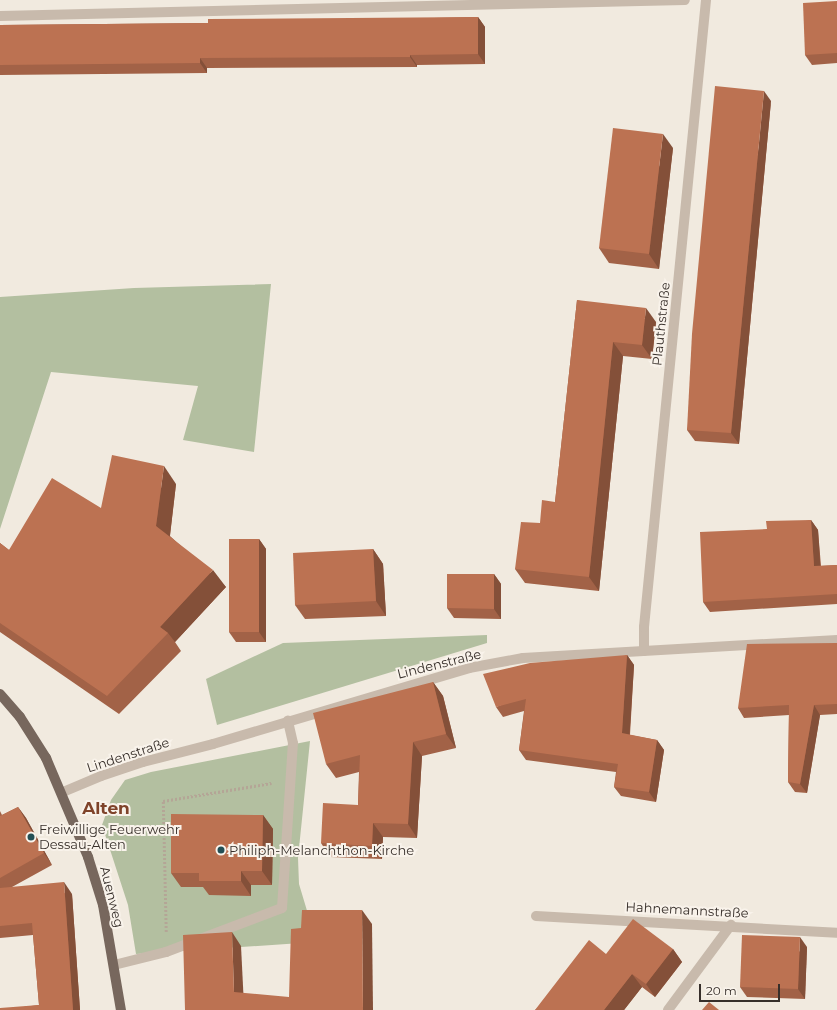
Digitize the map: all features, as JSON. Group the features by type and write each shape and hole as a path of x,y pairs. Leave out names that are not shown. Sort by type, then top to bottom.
{"main road":[{"name":"Auenweg","path":"0,694 20,718 46,758 63,792 88,856 103,905 121,1010"}],"street":[{"path":"0,16 684,0"},
{"name":"Plauthstraße","path":"644,651 644,627 706,0"},
{"name":"Lindenstraße","path":"63,792 101,776 143,762 468,668 523,658 837,640"},
{"path":"114,965 166,952 282,908 293,744 288,721"},
{"name":"Hahnemannstraße","path":"536,916 731,925 837,933"},
{"path":"668,1010 731,925"}],"path":[{"path":"166,952 163,801 290,780"}],"green space":[{"path":"271,284 254,452 183,440 198,386 51,372 0,529 0,297 134,288"},
{"path":"487,635 487,643 217,725 206,679 283,643"},
{"path":"310,741 298,858 299,884 311,924 301,943 136,954 128,905 102,825 111,800 125,780 151,772"}],"building":[{"path":"837,1 837,53 805,55 803,3"},
{"path":"478,17 478,54 410,55 410,57 200,58 200,63 0,65 0,25 208,23 208,19"},
{"path":"715,86 764,91 731,433 687,430 692,334"},
{"path":"613,128 663,134 649,254 599,248"},
{"path":"577,300 646,308 642,345 613,342 589,577 515,569 521,522 540,523 542,500 555,502"},
{"path":"112,455 164,466 156,526 213,570 160,627 168,633 107,696 0,623 0,543 9,550 52,478 101,508"},
{"path":"811,520 814,566 837,565 837,594 703,602 700,532 767,529 766,521"},
{"path":"229,539 259,539 259,632 229,632"},
{"path":"373,549 376,601 295,605 293,553"},
{"path":"447,574 494,574 494,609 447,608"},
{"path":"837,643 837,704 814,705 800,784 788,782 789,705 738,708 747,644"},
{"path":"627,655 622,733 657,740 649,792 614,787 618,764 519,750 526,699 496,707 483,674 530,663"},
{"path":"433,682 446,734 413,742 408,824 373,823 372,846 321,843 323,803 358,805 360,755 326,764 313,713"},
{"path":"18,807 44,853 0,878 0,816"},
{"path":"171,814 263,815 262,871 241,871 241,881 199,881 199,873 171,873"},
{"path":"64,882 73,1010 0,1010 0,1008 39,1005 32,923 0,926 0,888"},
{"path":"302,910 362,910 363,1010 185,1010 183,935 232,932 234,992 289,997 291,929 301,928"},
{"path":"633,919 673,949 646,984 632,974 604,1010 535,1010 589,940 606,954"},
{"path":"742,935 800,937 798,989 740,987"},
{"path":"709,1002 719,1010 702,1010"}],"place":[{"name":"Freiwillige Feuerwehr Dessau-Alten","path":"31,837"},
{"name":"Philiph-Melanchthon-Kirche","path":"221,850"}],"district":[{"name":"Alten","path":"106,809"}]}
